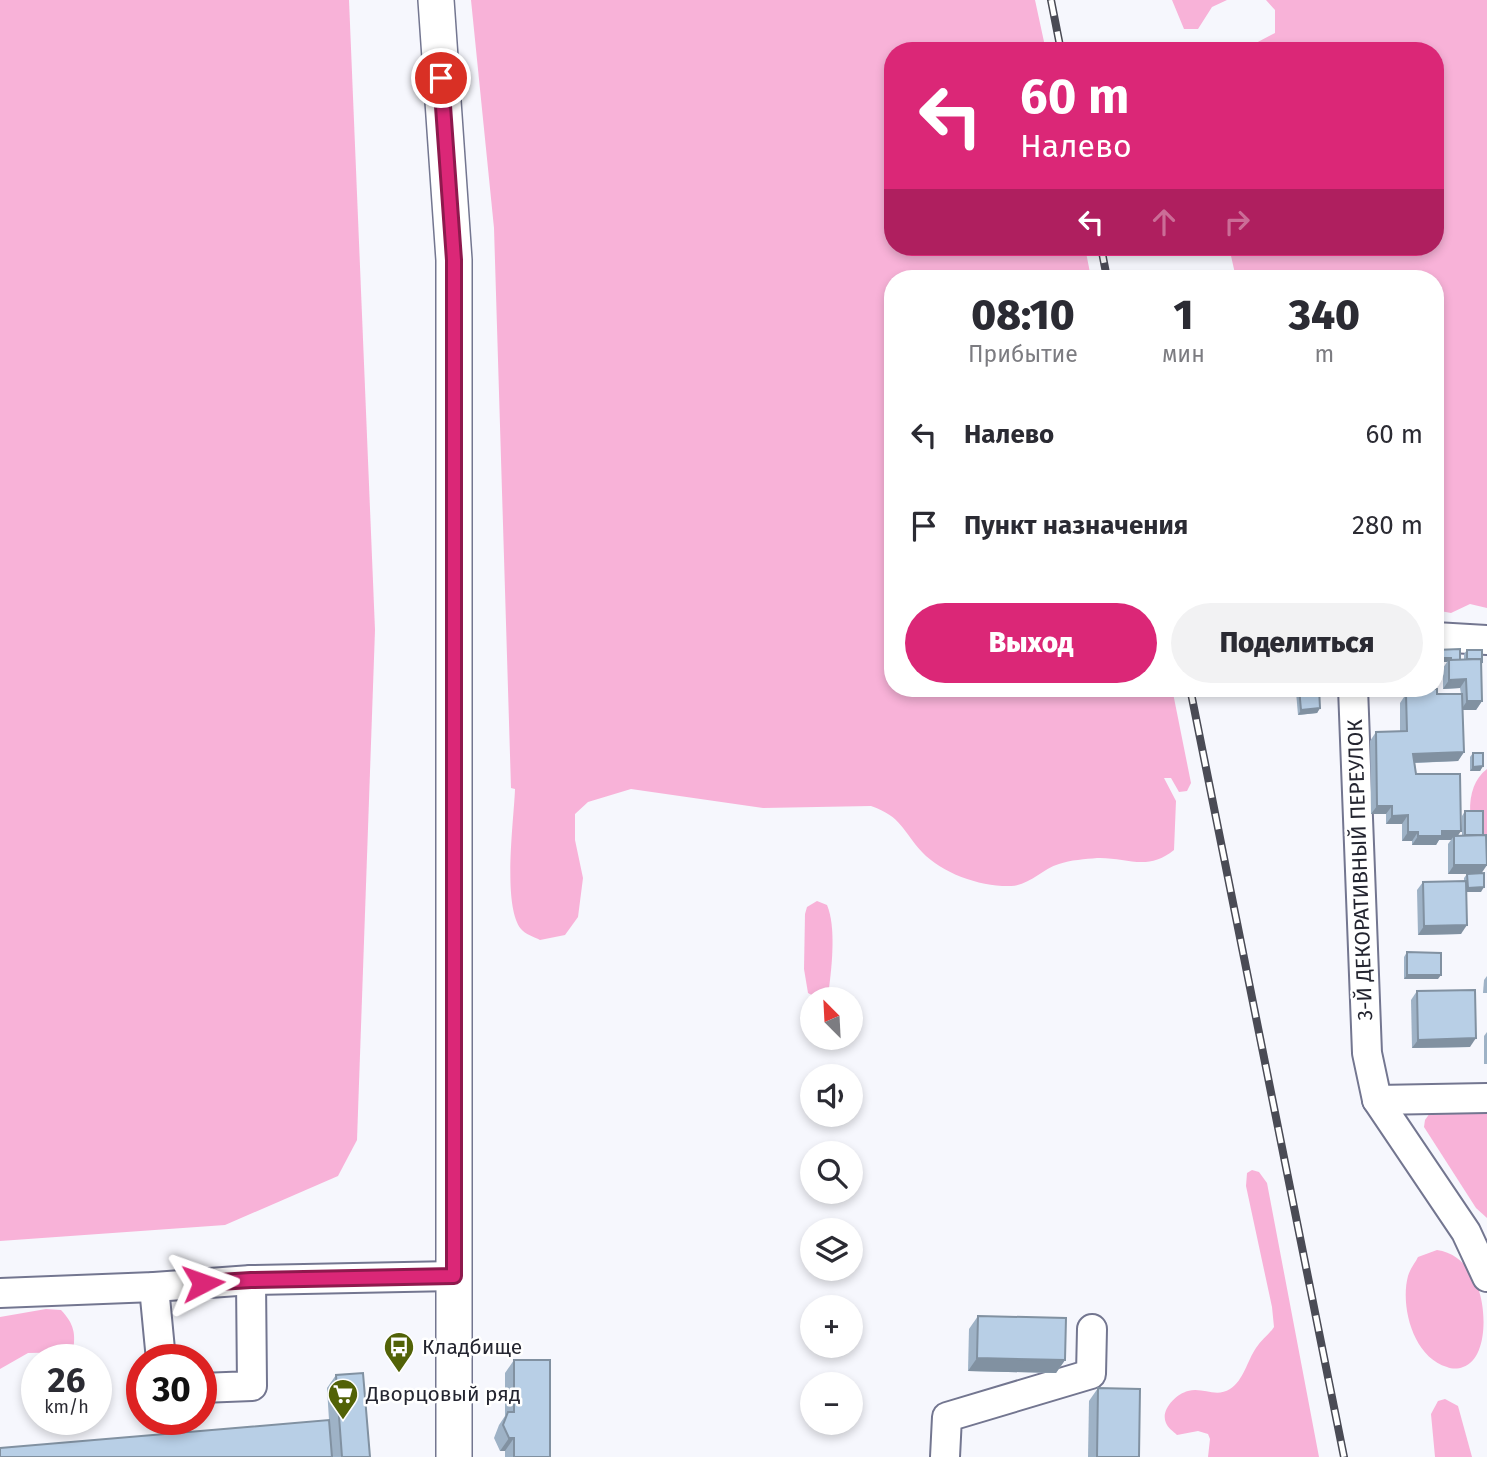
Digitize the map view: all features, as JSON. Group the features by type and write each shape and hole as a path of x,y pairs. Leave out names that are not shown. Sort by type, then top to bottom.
{"main road":[{"path":"436,0 454,260 454,1457"}],"street":[{"path":"1444,638 1487,640"},
{"name":"3-Й ДЕКОРАТИВНЫЙ ПЕРЕУЛОК","path":"1353,697 1367,1053 1377,1100"},
{"path":"1377,1100 1487,1098"},
{"path":"1377,1100 1466,1232 1487,1277"},
{"path":"0,1293 251,1280 454,1276"},
{"path":"217,1387 252,1386 251,1280"},
{"path":"154,1287 159,1344"},
{"path":"945,1457 947,1417 1091,1374 1092,1329"}],"shaded area":[{"path":"0,0 349,0 375,630 357,1140 338,1176 225,1225 0,1241"},
{"path":"471,0 1035,0 1044,42 884,42 884,256 1087,256 1089,270 884,270 884,697 1174,697 1191,783 1187,791 1179,792 1171,778 1164,778 1176,801 1174,850 1164,857 1146,862 1097,858 1068,862 1053,866 1024,883 999,886 963,878 941,867 922,852 901,825 871,806 763,808 631,789 588,802 575,814 575,840 583,878 578,917 565,935 540,940 521,929 515,917 510,882 515,789 511,788 494,228"},
{"path":"1172,0 1227,0 1212,7 1198,29 1184,29"},
{"path":"1266,0 1487,0 1487,608 1470,604 1451,613 1444,612 1444,270 1234,270 1231,256 1444,256 1444,42 1258,42 1275,33 1275,10"},
{"path":"1487,769 1487,855 1475,835 1470,811 1474,787"},
{"path":"817,901 827,905 830,914 832,957 829,987 807,987 804,969 807,907"},
{"path":"1487,1101 1487,1218 1476,1208 1424,1127 1430,1113"},
{"path":"1252,1170 1259,1172 1267,1183 1319,1457 1208,1457 1208,1434 1198,1431 1177,1435 1166,1423 1167,1408 1183,1393 1194,1390 1220,1393 1235,1385 1256,1348 1274,1327 1246,1186 1247,1173"},
{"path":"1437,1250 1463,1263 1475,1281 1481,1298 1484,1321 1481,1345 1471,1362 1459,1368 1447,1367 1425,1353 1408,1315 1406,1288 1410,1271 1418,1257"},
{"path":"46,1309 61,1310 71,1324 74,1344 21,1344 21,1357 0,1369 0,1317"},
{"path":"1445,1399 1458,1406 1472,1457 1435,1457 1431,1414 1438,1401"}],"building":[{"path":"1460,649 1460,660 1444,658 1444,650"},
{"path":"1467,650 1482,650 1482,663 1481,659 1467,659"},
{"path":"1481,659 1482,701 1467,701 1466,679 1449,680 1449,660"},
{"path":"1462,694 1464,752 1413,754 1416,774 1460,774 1461,831 1442,831 1442,836 1418,836 1418,832 1408,832 1408,815 1392,816 1392,806 1377,806 1376,732 1407,731 1406,697"},
{"path":"1300,697 1319,697 1320,708 1301,710"},
{"path":"1473,753 1483,753 1483,766 1473,767"},
{"path":"1465,811 1483,811 1483,835 1465,835"},
{"path":"1486,835 1487,865 1454,865 1454,836"},
{"path":"1484,873 1484,887 1468,888 1467,874"},
{"path":"1466,881 1467,925 1424,926 1423,882"},
{"path":"1407,952 1441,953 1441,975 1407,975"},
{"path":"1475,990 1476,1038 1418,1040 1417,991"},
{"path":"978,1316 1066,1318 1065,1360 977,1358"},
{"path":"514,1360 550,1360 550,1457 514,1457 514,1438 509,1438 503,1425 508,1412 514,1412"},
{"path":"363,1373 370,1457 342,1457 336,1375"},
{"path":"1098,1388 1140,1389 1139,1457 1097,1457"},
{"path":"329,1420 332,1457 0,1457 0,1448 153,1435 217,1435 217,1430"}],"railway":[{"path":"1051,0 1059,42"},
{"path":"1103,256 1105,270"},
{"path":"1192,697 1344,1457"}],"place":[{"name":"Кладбище","path":"399,1374"},
{"name":"Дворцовый ряд","path":"343,1421"}],"route":[{"path":"203,1283 454,1276 454,260 441,78"}]}
